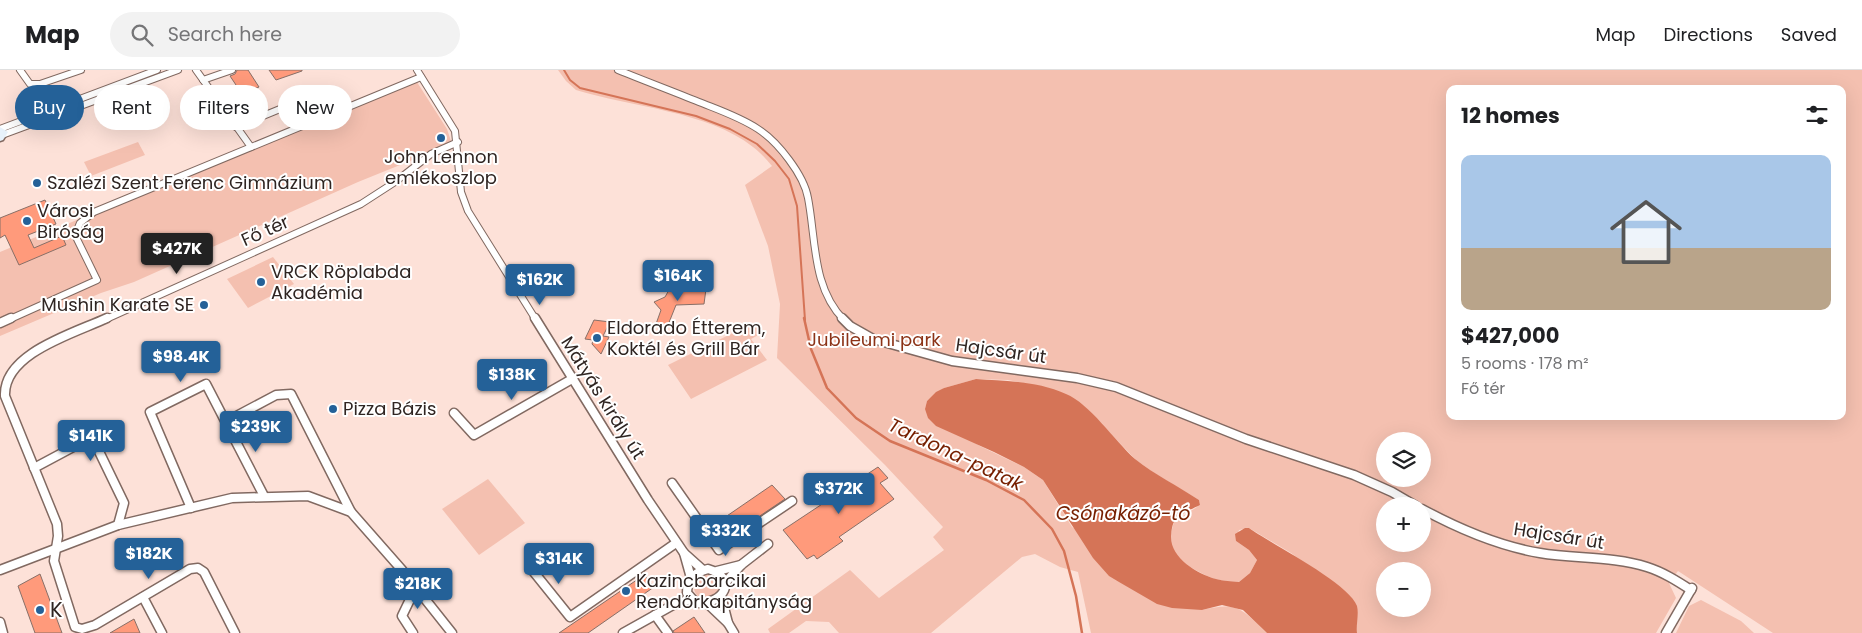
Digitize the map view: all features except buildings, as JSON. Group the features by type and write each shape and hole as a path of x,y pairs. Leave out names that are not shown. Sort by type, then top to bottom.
{"street":[{"path":"20,70 30,84 40,84 81,70"},
{"path":"84,97 157,70"},
{"path":"1,133 178,70"},
{"path":"196,70 207,85"},
{"path":"203,80 232,70"},
{"name":"Hajcsár út","path":"618,70 738,118 760,130 787,157 799,173 808,197 812,242 825,294 834,310 850,326 873,339 952,361 1077,378 1116,387 1246,440 1354,475 1401,497"},
{"path":"0,323 97,280 75,235 76,229 90,214 251,147 419,73"},
{"name":"Mátyás király út","path":"419,73 450,121 458,142 462,200 622,460 684,553 704,570"},
{"path":"0,122 15,121"},
{"path":"1,133 15,126"},
{"path":"238,130 251,147"},
{"name":"Fő tér","path":"144,597 95,625 82,629 75,627 54,561 58,536 57,524 5,396 3,387 5,379 29,355 361,204 394,182 431,153 458,142"},
{"path":"454,413 474,436 572,378"},
{"path":"191,508 150,412 206,384 227,421 264,496"},
{"path":"227,421 276,395 285,392 290,394 351,512 452,633"},
{"path":"34,468 92,437 124,503 118,525"},
{"path":"672,483 719,550 792,501"},
{"path":"0,570 118,525 232,498 308,496 351,512"},
{"name":"Hajcsár út","path":"1431,514 1466,532 1527,551 1641,565 1666,574 1692,589 1666,633"},
{"path":"533,571 570,617 676,542"},
{"path":"725,583 741,565 768,544"},
{"name":"Mátyás király út","path":"684,553 689,588"},
{"path":"623,633 673,605 704,570 717,571 741,565"},
{"path":"162,633 144,597 190,569 198,568 204,572 234,633"},
{"path":"689,588 699,603 711,603 721,596 725,589 725,583 717,571"},
{"path":"413,633 402,616 416,588"},
{"path":"721,596 728,623"},
{"path":"711,603 734,633"},
{"path":"655,614 668,633"},
{"path":"0,622 3,633"}],"green space":[{"name":"Jubileumi park","path":"558,70 1862,70 1862,633 1773,633 1678,571 1669,583 1676,598 1656,633 1357,633 1357,610 1350,596 1291,553 1249,528 1239,530 1236,541 1249,550 1257,560 1250,573 1239,582 1215,579 1203,574 1183,561 1173,551 1170,542 1172,528 1174,522 1200,505 1199,500 1136,460 1084,406 1048,388 1008,380 976,379 944,388 927,401 925,409 980,446 1024,467 1043,480 1072,527 1202,610 1224,606 1239,609 1267,633 1091,633 1078,572 1060,567 1035,554 1022,557 931,633 839,633 829,622 806,621 789,633 770,633 768,629 850,570 879,598 944,550 933,537 943,527 885,465 777,358 780,304 768,246 745,185 772,166 753,147 735,135 714,125 668,111 576,90"},
{"path":"415,79 447,129 452,144 358,182 134,282 101,293 0,336 0,252 293,130 352,130 352,105"},
{"path":"138,142 145,155 91,176 84,162"},
{"name":"VRCK Röplabda Akadémia","path":"273,257 294,284 248,308 227,279"},
{"path":"755,322 764,332 751,339 767,360 691,399 668,365"},
{"path":"488,479 525,523 479,555 442,509"},
{"path":"707,574 716,578 720,587 716,596 707,600 698,596 694,587 698,578"},
{"path":"1701,600 1741,621 1754,633 1676,633 1689,606"}],"water":[{"name":"Csónakázó-tó","path":"976,379 1044,386 1066,394 1084,405 1135,459 1199,500 1200,505 1179,517 1174,522 1172,529 1172,545 1175,552 1186,564 1209,577 1239,582 1250,573 1257,560 1249,550 1236,541 1235,534 1245,528 1249,528 1340,586 1357,606 1357,633 1267,633 1243,610 1222,605 1202,610 1172,608 1157,604 1109,576 1093,558 1043,480 1024,467 936,426 928,418 925,409 927,401 936,392"}],"waterway":[{"name":"Tardona-patak","path":"564,70 570,80 580,88 696,116 730,129 757,144 775,161 789,179 797,206 805,320"},
{"name":"Tardona-patak","path":"804,318 811,349 827,388 856,418 890,441 986,480 1024,500 1052,529 1064,551 1076,596 1082,633"}],"place":[{"name":"John Lennon emlékoszlop","path":"441,138"},
{"name":"Szalézi Szent Ferenc Gimnázium","path":"37,183"},
{"name":"Városi Biróság","path":"27,221"},
{"name":"VRCK Röplabda Akadémia","path":"261,282"},
{"name":"Mushin Karate SE","path":"204,305"},
{"name":"Eldorado Étterem, Koktél és Grill Bár","path":"597,338"},
{"name":"Pizza Bázis","path":"333,409"},
{"name":"Kazincbarcikai Rendőrkapitányság","path":"626,591"},
{"name":"K","path":"40,610"}]}
